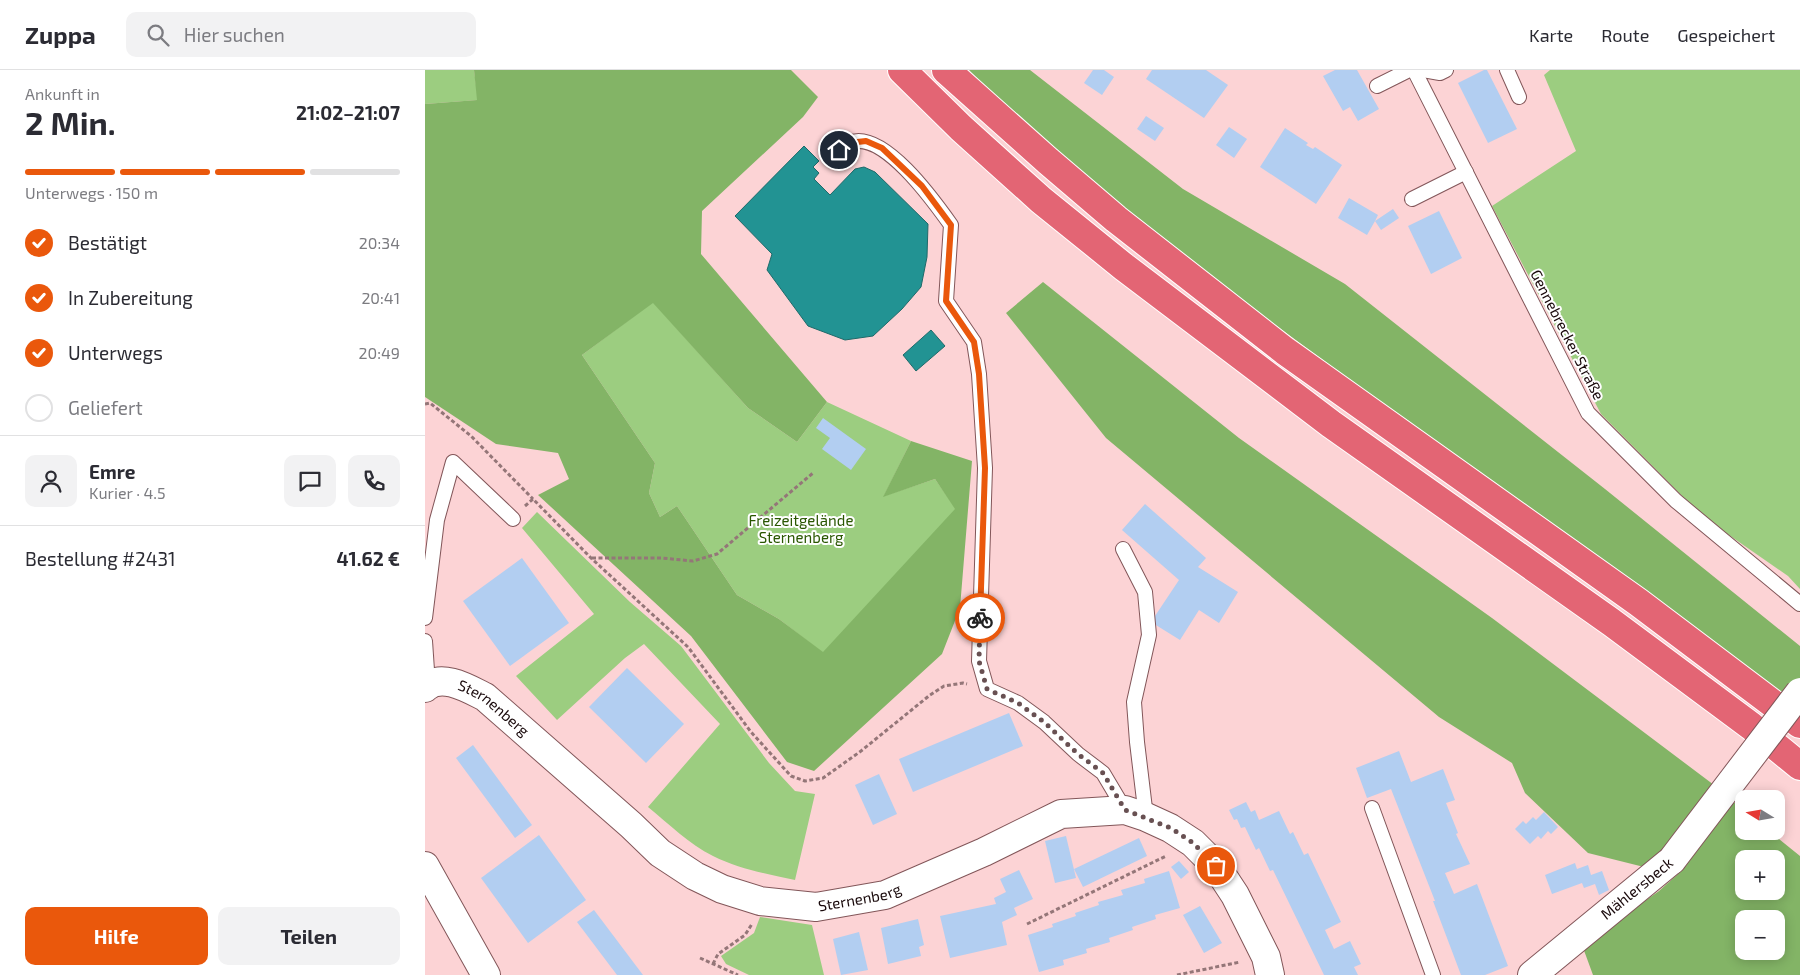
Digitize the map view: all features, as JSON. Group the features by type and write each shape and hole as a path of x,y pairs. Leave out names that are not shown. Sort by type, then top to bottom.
{"highway":[{"path":"901,70 961,128 1041,200 1124,267 1331,424 1611,622 1751,726 1800,766"},
{"path":"946,70 1116,219 1277,345 1638,602 1800,724"}],"street":[{"name":"Sternenberg","path":"427,686 447,682 461,684 485,697 631,824 660,853 695,876 721,889 760,901 816,907 885,895 984,852 1061,814 1136,814 1171,828 1193,843 1216,866 1235,895 1268,966"},
{"name":"Mählersbeck","path":"1532,975 1672,860 1800,692"},
{"path":"425,866 485,975"}],"lane":[{"path":"1377,86 1409,70"},
{"name":"Gennebrecker Straße","path":"1414,70 1588,413 1676,501 1800,604"},
{"path":"1423,70 1440,73 1446,70"},
{"path":"1507,70 1519,97"},
{"path":"830,157 849,143 866,141 882,148 922,186 951,225 946,301 974,342 979,374 985,468 979,661 987,689 1018,703 1044,722 1078,754 1103,773 1136,814"},
{"path":"1412,199 1466,172"},
{"path":"425,618 437,520 453,462 513,519"},
{"path":"1123,549 1145,592 1149,626 1149,635 1134,702 1137,742 1136,814"},
{"path":"425,641 427,686"},
{"path":"1372,808 1433,975"}],"path":[{"path":"425,404 430,403 471,436 591,558 688,647 757,739 791,776 805,781 823,778 861,751 930,695 944,686 963,683 987,689"},
{"path":"591,558 662,558 693,561 717,554 813,473"},
{"path":"513,519 533,499"},
{"path":"1027,924 1193,843"},
{"path":"713,964 718,954 745,934 755,920 760,901"},
{"path":"700,958 738,975"},
{"path":"1177,975 1268,966"}],"green space":[{"path":"425,70 474,70 478,100 425,104"},
{"path":"474,70 791,70 818,97 803,117 702,211 701,254 827,402 797,442 748,408 653,303 582,355 655,463 649,493 660,517 677,506 737,595 779,619 823,652 955,509 935,479 883,497 911,441 972,461 960,608 942,654 814,771 787,762 691,636 538,495 569,479 558,453 496,444 425,397 425,104 477,100"},
{"path":"969,70 1030,70 1183,189 1345,284 1800,646 1800,715 1132,219 993,96"},
{"path":"1550,70 1800,70 1800,589 1788,576 1703,517 1601,414 1492,206 1576,151 1544,75"},
{"path":"1043,282 1239,438 1492,618 1714,785 1662,852 1644,867 1588,853 1525,793 1512,763 1439,717 1106,438 1006,313"},
{"name":"Freizeitgelände Sternenberg","path":"653,302 748,408 797,442 827,402 911,441 884,496 935,479 956,509 823,653 779,619 737,595 677,506 660,517 649,493 655,463 582,355"},
{"path":"537,512 630,602 681,646 769,763 795,791 815,794 795,880 743,868 723,861 687,840 648,807 720,724 644,644 625,658 557,720 516,676 594,614 522,528"},
{"path":"1732,801 1735,803 1735,840 1780,840 1800,856 1800,975 1593,975 1582,945 1659,891 1678,874"},
{"path":"760,917 812,925 824,975 749,975 726,964 721,956 754,933"}],"water":[{"path":"804,146 819,161 813,167 819,173 814,179 830,195 855,169 864,167 875,172 928,224 927,257 921,287 902,309 873,336 845,340 808,326 767,270 772,254 735,216"},
{"path":"931,330 945,346 916,371 903,355"}],"building":[{"path":"1093,70 1104,70 1114,77 1102,95 1084,83"},
{"path":"1152,70 1206,70 1228,85 1204,118 1146,79"},
{"path":"1335,70 1357,70 1379,109 1358,121 1350,107 1343,111 1323,76"},
{"path":"1487,70 1517,129 1488,143 1458,83"},
{"path":"1146,116 1164,128 1155,141 1137,129"},
{"path":"1229,127 1247,139 1234,158 1216,145"},
{"path":"1285,128 1308,143 1306,145 1313,149 1315,147 1342,165 1316,204 1260,167"},
{"path":"1349,198 1378,215 1367,235 1338,218"},
{"path":"1393,209 1399,218 1381,230 1375,221"},
{"path":"1439,211 1462,258 1431,274 1408,226"},
{"path":"823,418 866,449 851,470 822,449 830,438 816,428"},
{"path":"1145,504 1206,558 1198,567 1238,592 1219,623 1199,610 1180,640 1151,622 1179,580 1122,530"},
{"path":"522,558 569,623 510,666 463,601"},
{"path":"627,668 684,724 646,763 589,707"},
{"path":"1009,713 1023,746 913,792 899,759"},
{"path":"473,745 532,825 515,838 456,758"},
{"path":"1399,751 1411,782 1443,769 1455,800 1446,803 1458,833 1456,834 1470,864 1445,873 1454,894 1477,884 1508,966 1485,975 1461,975 1433,901 1435,901 1391,789 1367,798 1356,768"},
{"path":"879,774 897,814 873,825 855,785"},
{"path":"1246,802 1251,812 1255,810 1259,820 1279,811 1290,834 1293,832 1304,855 1308,853 1341,922 1325,930 1334,949 1350,941 1361,964 1354,967 1358,975 1324,975 1273,870 1270,871 1259,848 1256,850 1245,827 1241,828 1237,819 1234,820 1229,810"},
{"path":"1544,812 1558,827 1551,834 1548,831 1541,839 1538,836 1530,844 1515,829 1523,821 1526,824 1533,817 1536,820"},
{"path":"539,835 586,900 528,943 481,878"},
{"path":"1066,836 1076,878 1055,883 1045,841"},
{"path":"1139,838 1147,856 1083,887 1074,869"},
{"path":"1179,861 1189,872 1181,879 1171,867"},
{"path":"1575,863 1577,869 1588,865 1591,875 1602,871 1609,890 1599,895 1595,884 1584,888 1582,883 1552,894 1545,875"},
{"path":"1019,870 1033,899 1014,908 1017,915 1002,922 1007,945 950,958 940,916 996,904 994,898 1006,892 1000,879"},
{"path":"1169,871 1180,908 1155,915 1156,919 1132,927 1133,930 1109,938 1110,942 1086,949 1087,953 1063,960 1064,965 1039,972 1028,935 1053,927 1052,924 1076,916 1075,913 1099,905 1098,902 1123,895 1121,890 1145,883 1144,879"},
{"path":"1200,906 1222,943 1204,953 1183,915"},
{"path":"594,910 643,975 617,975 577,922"},
{"path":"918,919 924,945 919,947 921,956 888,964 881,928"},
{"path":"859,932 868,970 841,975 833,939"}],"way so far":[{"path":"980,618 979,661 987,689 1018,703 1044,722 1078,754 1103,773 1125,810 1171,828 1193,843 1216,866"}],"route":[{"path":"839,150 849,143 866,141 882,148 922,186 951,225 946,301 974,342 979,374 985,468 980,618"}]}
